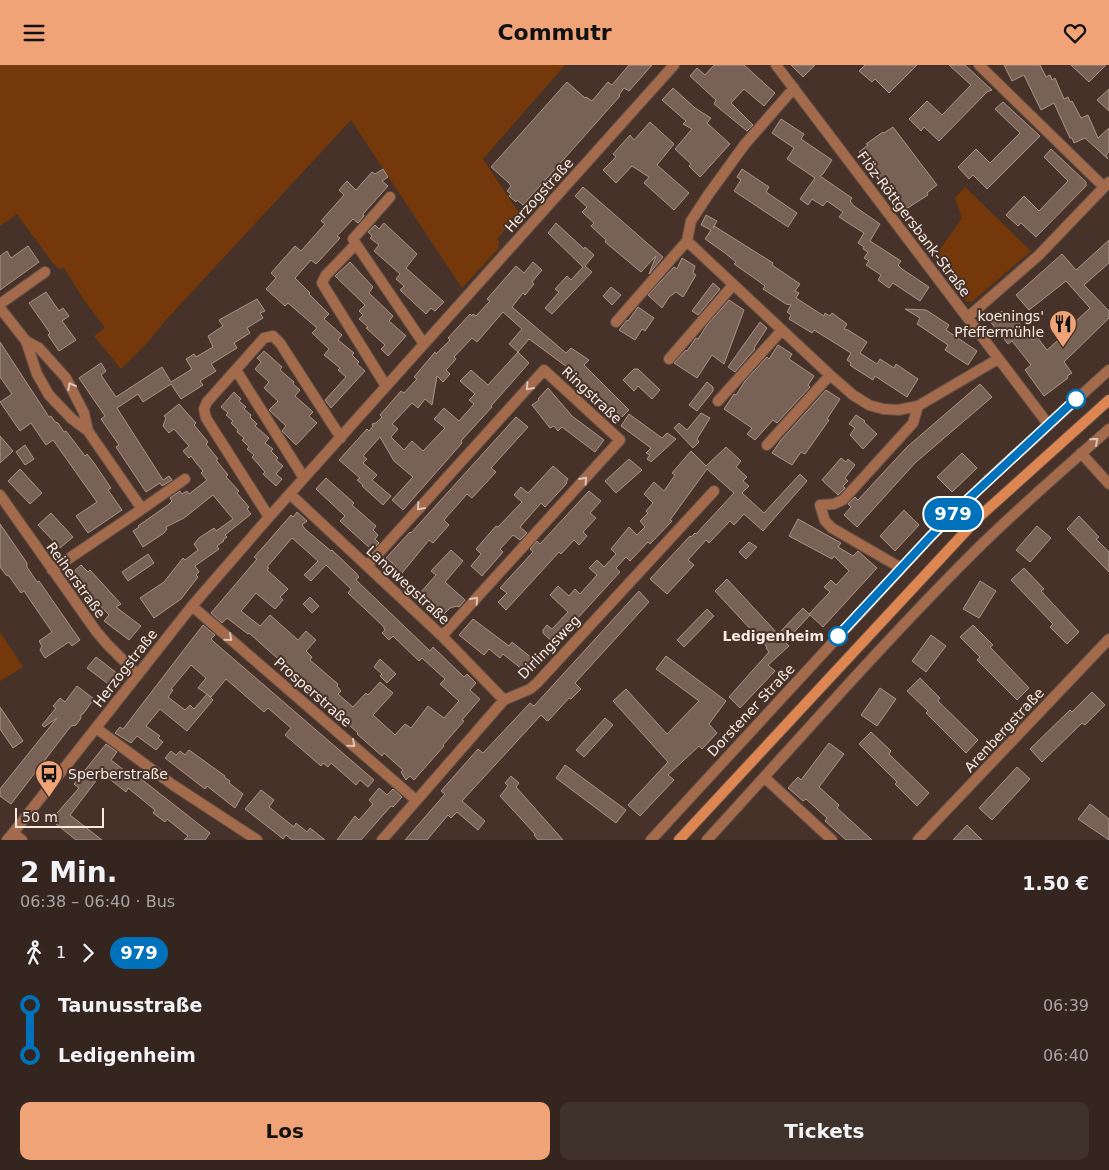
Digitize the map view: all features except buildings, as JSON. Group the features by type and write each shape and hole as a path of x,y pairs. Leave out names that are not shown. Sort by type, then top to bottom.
{"main road":[{"path":"679,840 979,517 1109,399"}],"street":[{"name":"Herzogstraße","path":"14,838 96,728 192,606 269,517 674,65"},
{"path":"968,317 1039,255 1106,184 979,65"},
{"name":"Flöz-Röttgersbank-Straße","path":"777,66 1048,424"},
{"path":"616,322 687,241 691,221 703,201 745,143 794,89"},
{"path":"390,197 353,239 424,344"},
{"path":"687,241 830,375 853,395 876,408 898,410 918,406 998,359"},
{"path":"356,244 326,275 322,283 386,386"},
{"path":"0,304 45,272"},
{"path":"669,359 733,285"},
{"path":"0,308 26,341 37,374 49,395 72,419 88,431 142,509"},
{"path":"718,401 782,330"},
{"path":"269,517 204,413 207,402 264,338 275,337 280,343 340,438"},
{"path":"26,341 39,348 66,377 84,413 88,431"},
{"path":"236,370 304,478"},
{"name":"Ringstraße","path":"367,566 544,370 620,440 442,637"},
{"name":"Dorstener Straße","path":"651,840 901,568 975,492 1109,370"},
{"path":"767,445 830,375"},
{"path":"901,568 832,528 825,521 820,505 834,504 843,500 913,423 918,406"},
{"path":"707,840 880,650 972,553 1109,429"},
{"path":"1081,453 1109,484"},
{"path":"52,570 184,479"},
{"name":"Dirlingsweg","path":"382,840 504,700 530,689 537,683 714,491"},
{"name":"Langwegstraße","path":"290,494 442,637 504,700"},
{"name":"Reiherstraße","path":"0,495 52,570 107,644 138,675"},
{"name":"Prosperstraße","path":"192,606 416,800"},
{"name":"Arenbergstraße","path":"918,840 1109,639"},
{"path":"96,728 179,789 257,840"},
{"path":"765,777 832,840"}],"shaded area":[{"path":"0,65 565,65 483,159 519,213 497,239 499,242 498,249 462,288 351,120 121,369 94,336 105,328 84,300 64,268 59,269 52,262 17,214 0,226"},
{"path":"965,187 1031,251 972,302 966,301 934,258 962,218 955,198"},
{"path":"0,632 23,667 0,681"}],"bus line":[{"name":"979","path":"838,636 931,536 988,479 1076,399"}],"place":[{"name":"koenings' Pfeffermühle","path":"1063,348"},
{"name":"Ledigenheim","path":"838,636"},
{"name":"Sperberstraße","path":"49,798"}]}
